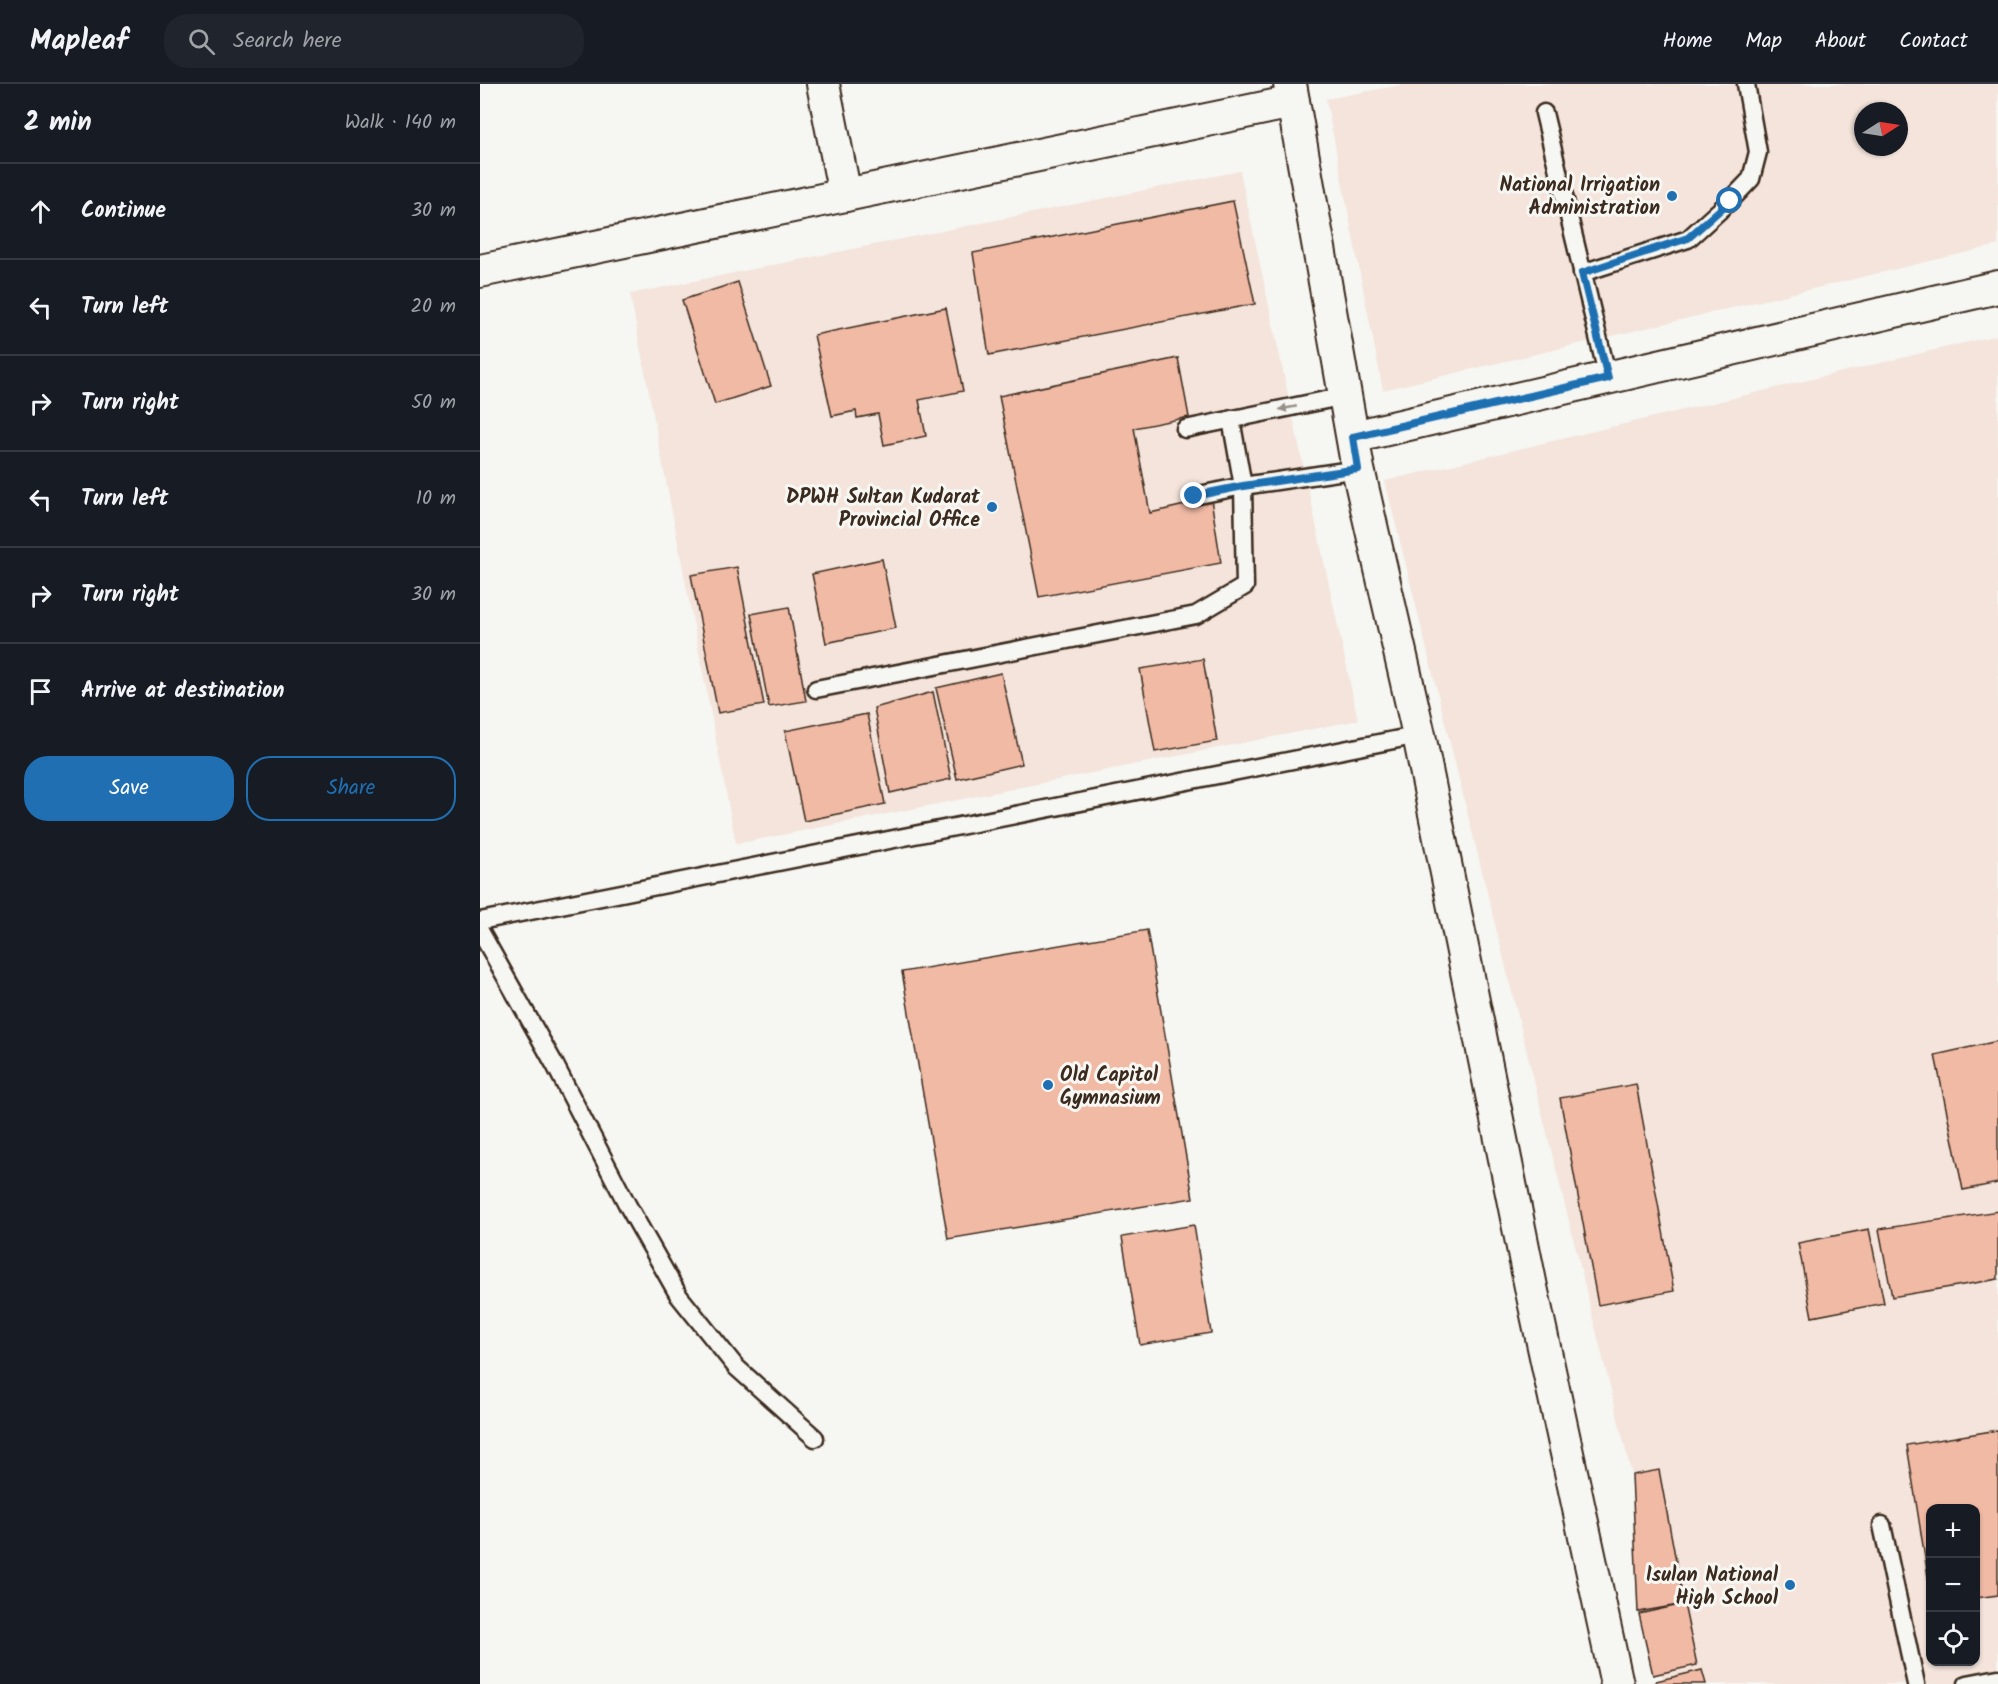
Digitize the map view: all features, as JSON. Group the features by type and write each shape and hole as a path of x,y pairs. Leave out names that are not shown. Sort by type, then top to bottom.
{"street":[{"path":"823,84 845,195"},
{"path":"480,270 845,195 1292,93 1358,469 1419,735 1533,1299 1617,1684"},
{"path":"1353,437 1998,287"}],"lane":[{"path":"1582,273 1688,238 1751,179 1758,152 1746,84"},
{"path":"1544,113 1608,378"},
{"path":"1185,429 1345,396"},
{"path":"816,689 1196,615 1245,586 1243,486 1231,419"},
{"path":"1194,496 1243,486 1358,469"},
{"path":"480,921 1419,735"},
{"path":"480,931 555,1065 627,1206 679,1296 736,1367 815,1438"},
{"path":"1882,1525 1916,1684"},
{"path":"1967,1684 1998,1678"}],"shaded area":[{"name":"National Irrigation Administration","path":"1406,84 1998,84 1998,245 1383,390 1326,99"},
{"name":"DPWH Sultan Kudarat Provincial Office","path":"1240,171 1358,720 736,844 630,294"},
{"path":"1998,335 1998,1684 1663,1684 1632,1475 1385,481"}],"building":[{"path":"1233,201 1255,304 989,355 973,253"},
{"path":"738,282 771,386 715,404 682,300"},
{"path":"946,308 963,391 919,400 926,436 884,445 878,414 857,418 856,411 832,416 814,335"},
{"path":"1178,358 1189,417 1134,428 1150,513 1211,499 1221,563 1039,597 999,396"},
{"path":"882,559 896,628 826,643 812,574"},
{"path":"737,567 764,705 718,713 691,575"},
{"path":"789,607 806,701 769,707 751,614"},
{"path":"1203,659 1217,741 1155,752 1140,669"},
{"path":"1001,673 1022,764 957,779 936,688"},
{"path":"933,692 951,779 890,793 874,708"},
{"path":"867,714 885,804 804,821 785,731"},
{"name":"Old Capitol Gymnasium","path":"1147,930 1193,1198 948,1239 902,972"},
{"path":"1998,1041 1998,1183 1963,1190 1935,1055"},
{"path":"1636,1084 1674,1291 1598,1305 1560,1098"},
{"path":"1998,1211 1998,1279 1892,1297 1879,1229"},
{"path":"1194,1225 1211,1333 1140,1345 1122,1237"},
{"path":"1869,1229 1884,1303 1812,1317 1798,1243"},
{"path":"1998,1430 1998,1595 1980,1597 1980,1504 1926,1504 1926,1565 1907,1445"},
{"path":"1659,1470 1684,1604 1638,1612 1632,1475"},
{"path":"1684,1604 1697,1665 1653,1675 1639,1614"},
{"path":"1702,1670 1706,1684 1657,1684 1656,1681"}],"place":[{"name":"National Irrigation Administration","path":"1672,196"},
{"name":"DPWH Sultan Kudarat Provincial Office","path":"992,507"},
{"name":"Old Capitol Gymnasium","path":"1048,1085"},
{"name":"Isulan National High School","path":"1790,1585"}],"route":[{"path":"1194,496 1243,486 1358,469 1353,437 1608,378 1582,273 1688,238 1730,201"}]}
